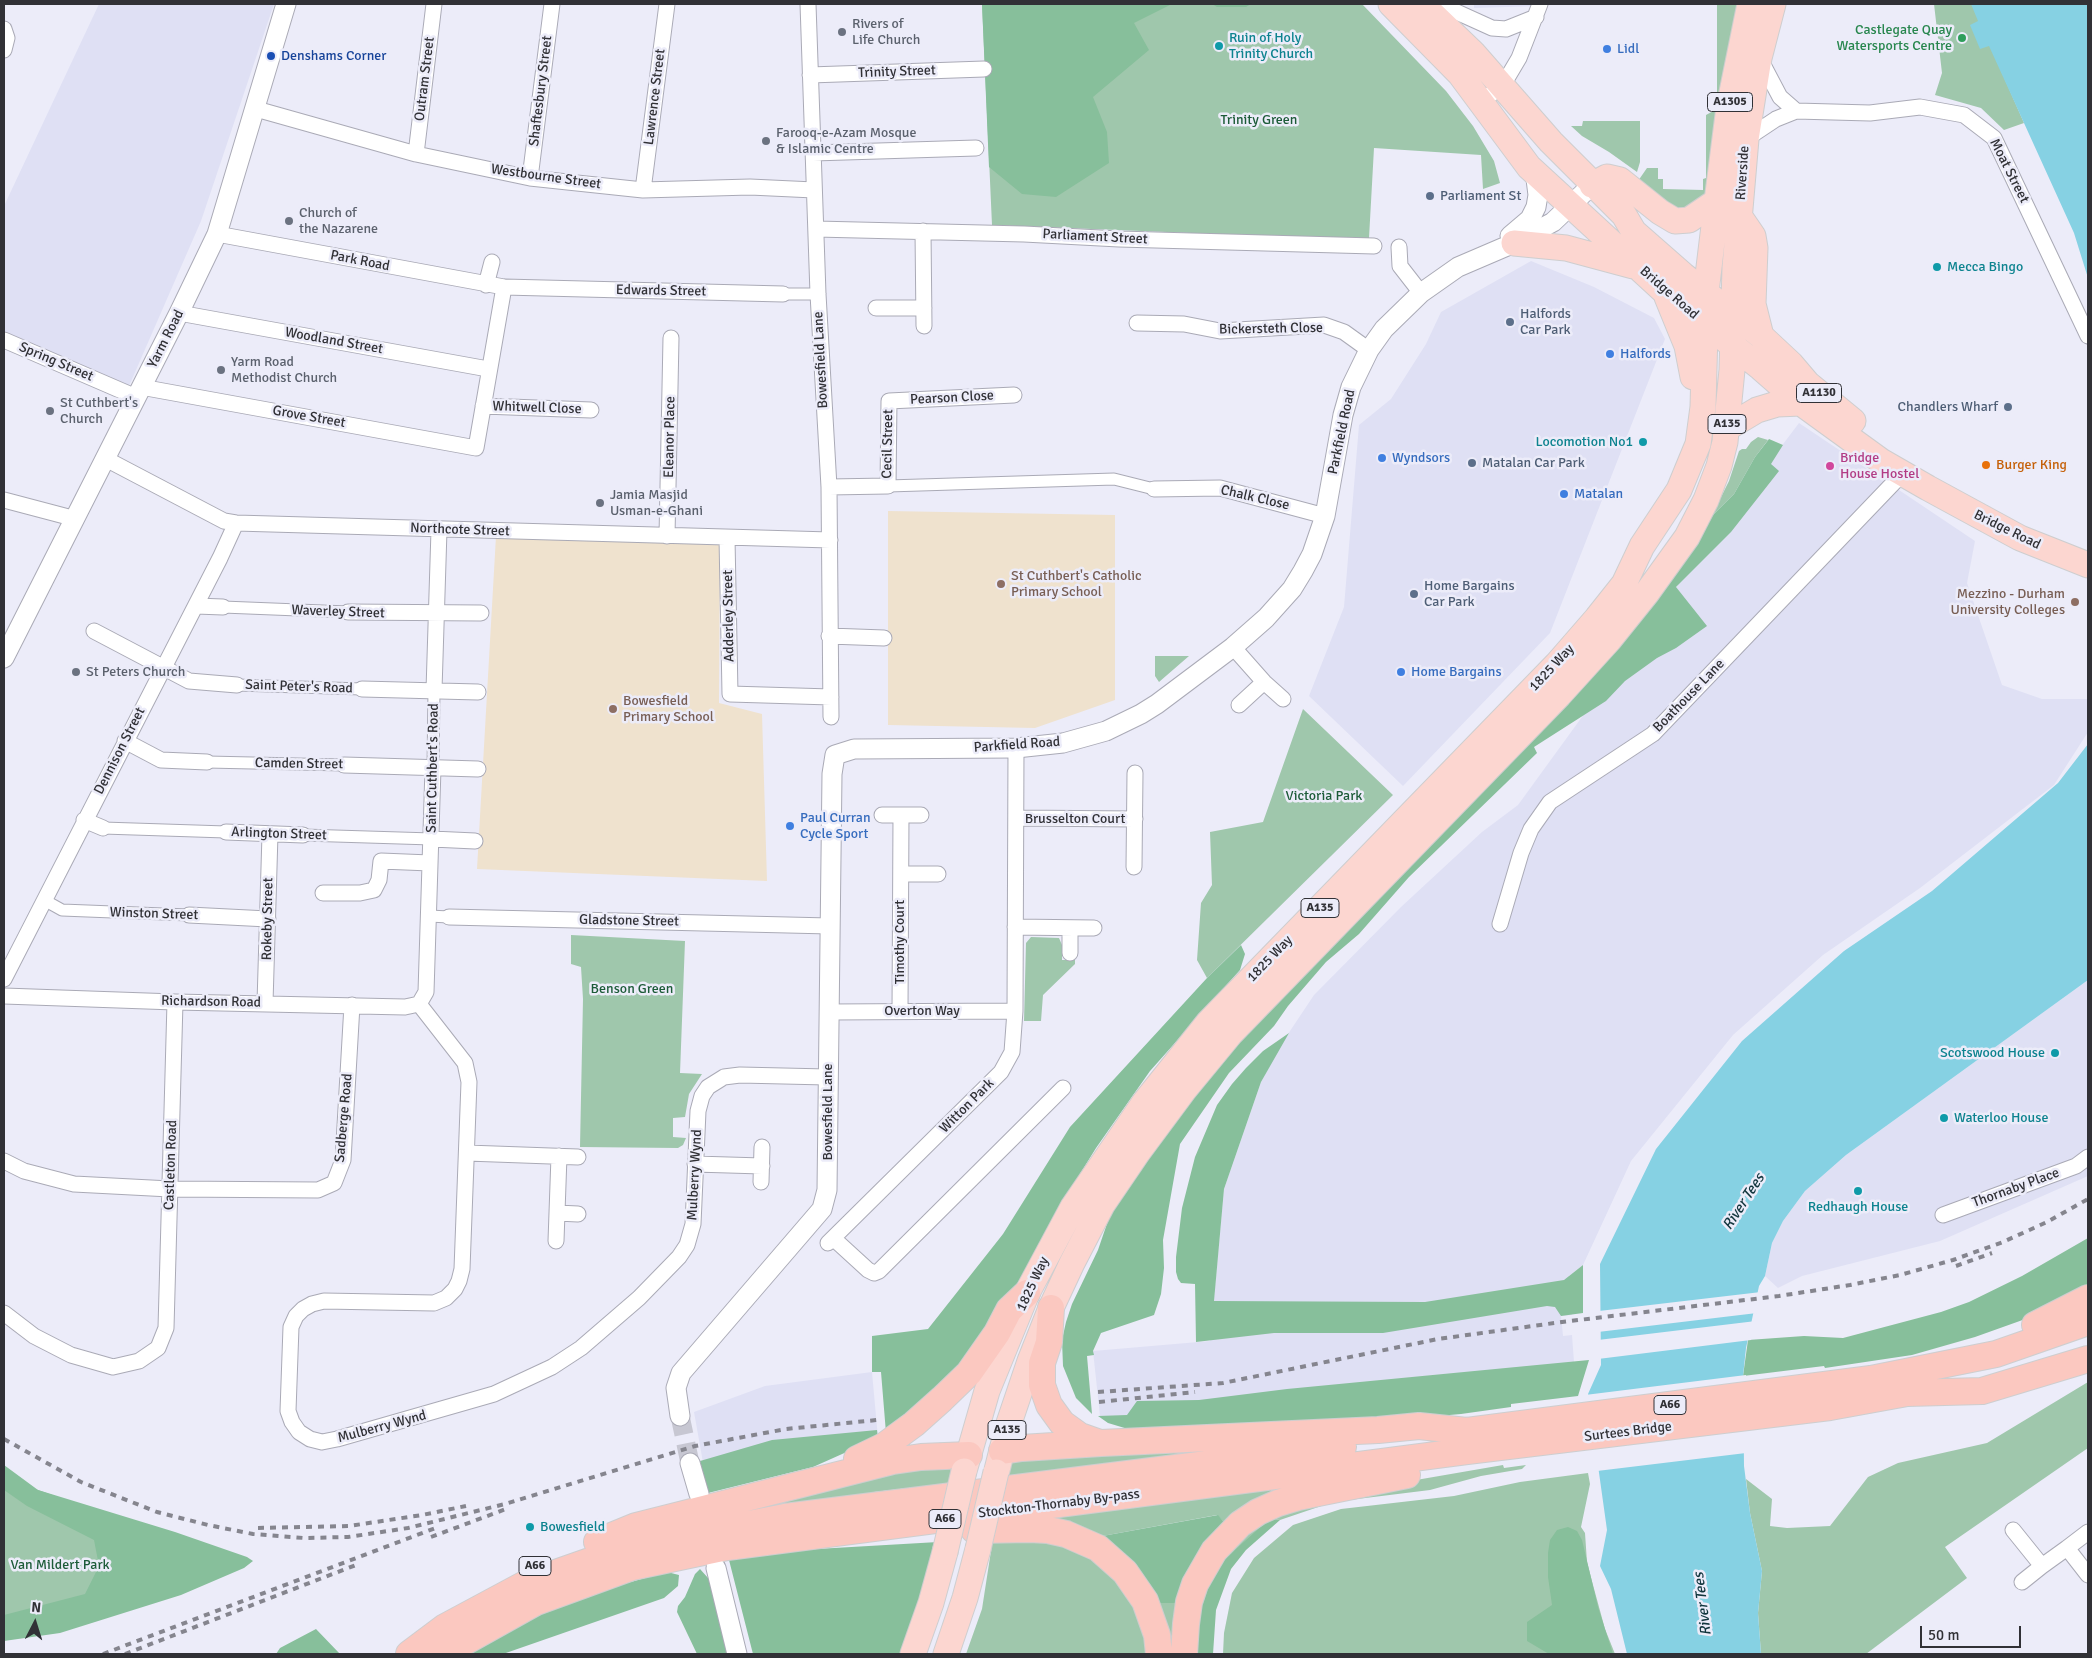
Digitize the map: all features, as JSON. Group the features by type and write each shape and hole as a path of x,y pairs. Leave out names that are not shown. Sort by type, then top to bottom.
{"highway":[{"path":"818,1478 884,1446 935,1406 969,1373 1009,1310 1027,1293"},
{"path":"1831,1392 1854,1373 1968,1350 2016,1334 2062,1313 2088,1298"},
{"name":"A66","path":"1051,1308 1049,1342 1042,1363 1042,1384 1049,1405 1068,1428 1080,1436 1100,1442"},
{"name":"A66","path":"1831,1392 1871,1379 1996,1354 2088,1322"},
{"name":"A66","path":"1907,1393 1963,1382 2028,1365 2088,1344"},
{"name":"A66","path":"1831,1392 1907,1393 1982,1391 2088,1359"},
{"name":"Surtees Bridge","path":"1515,1435 1831,1392"},
{"name":"A66","path":"999,1462 1022,1448 1100,1442 1378,1430 1418,1426 1515,1435"},
{"name":"Stockton-Thornaby By-pass","path":"409,1654 445,1627 527,1583 626,1548 785,1517 1467,1431"},
{"path":"1184,1654 1189,1602 1202,1568 1226,1537 1240,1524 1258,1512 1298,1497 1481,1462 1515,1435"},
{"name":"Stockton-Thornaby By-pass","path":"443,1654 536,1602 632,1567 727,1547 839,1533 1515,1435"},
{"name":"A66","path":"445,1627 472,1599 533,1567 636,1526 818,1478 893,1461 921,1456 967,1463"},
{"name":"A66","path":"839,1533 1030,1528 1066,1534 1082,1540 1113,1559 1136,1586 1152,1617 1159,1654"}],"main road":[{"name":"Bridge Road","path":"1391,4 1460,74 1529,167 1665,292 1801,403 1881,461 1903,474 2020,538 2088,565"},
{"name":"Bridge Road","path":"1422,4 1473,53 1551,142 1624,215 1634,232 1683,275 1761,336 1791,364 1808,384 1882,444 1903,474"},
{"name":"Riverside","path":"1705,325 1706,292 1729,107 1750,4"},
{"name":"Riverside","path":"1732,345 1735,267 1746,139 1759,58 1773,4"},
{"path":"1592,185 1607,177 1620,180 1652,206 1675,221 1689,220 1717,201"},
{"path":"1740,217 1753,236 1755,248 1753,304 1761,336"},
{"path":"1505,246 1566,248 1640,268"},
{"path":"1665,292 1687,346 1692,373 1702,407"},
{"name":"1825 Way","path":"913,1654 936,1587 967,1463 993,1373 1027,1293 1072,1206 1144,1103 1203,1030 1557,664 1624,584 1642,546 1679,490 1698,444 1702,407 1705,325"},
{"name":"1825 Way","path":"946,1654 965,1598 999,1462 1030,1361 1051,1308 1102,1205 1184,1090 1231,1033 1559,695 1609,640 1646,594 1687,537 1706,500 1719,466 1727,428 1732,345"},
{"name":"A135","path":"1727,428 1757,410 1777,404 1801,403"},
{"path":"967,1463 999,1462"}],"street":[{"name":"Yarm Road","path":"4,658 76,519 104,458 179,313 217,234 286,4"},
{"name":"Outram Street","path":"416,154 434,4"},
{"name":"Shaftesbury Street","path":"530,178 552,4"},
{"name":"Lawrence Street","path":"643,190 667,4"},
{"name":"Bowesfield Lane","path":"808,4 818,294 830,540 829,636 832,717"},
{"path":"1439,4 1492,28 1506,29 1538,10"},
{"path":"1482,102 1503,85 1520,58 1538,10"},
{"path":"4,29 7,38 4,50"},
{"path":"1759,58 1780,97 1796,111"},
{"name":"Trinity Street","path":"810,75 984,69"},
{"name":"Moat Street","path":"1746,139 1776,119 1796,111 1870,113 1920,107 1964,115 1994,138 2088,336"},
{"name":"Westbourne Street","path":"256,109 416,154 530,178 643,190 750,187 814,190"},
{"path":"813,153 976,148"},
{"path":"1505,246 1530,219 1536,207 1538,195 1536,179 1529,167"},
{"name":"Parkfield Road","path":"835,755 854,749 1016,748 1044,746 1085,738 1124,723 1157,704 1233,646 1266,618 1292,589 1312,554 1325,516 1343,415 1351,387 1369,350 1384,329 1421,292 1458,267 1553,222 1592,185"},
{"name":"Parliament Street","path":"816,229 1374,246"},
{"path":"923,231 924,326"},
{"name":"Park Road","path":"217,234 504,287"},
{"path":"1399,247 1400,266 1421,292"},
{"path":"486,285 492,262"},
{"path":"483,406 488,369 504,287"},
{"name":"Edwards Street","path":"504,287 818,294"},
{"path":"876,308 924,308"},
{"name":"Woodland Street","path":"179,313 488,369"},
{"name":"Bickersteth Close","path":"1137,323 1184,324 1220,331 1324,326 1344,332 1369,350"},
{"name":"Eleanor Place","path":"667,536 671,338"},
{"name":"Spring Street","path":"4,340 139,392"},
{"name":"Grove Street","path":"139,392 476,448 483,406"},
{"name":"Pearson Close","path":"889,401 1014,395"},
{"name":"Cecil Street","path":"888,486 889,401"},
{"name":"Whitwell Close","path":"483,406 591,410"},
{"name":"Northcote Street","path":"104,458 224,521 236,523 830,540"},
{"name":"Boathouse Lane","path":"1500,924 1525,845 1540,815 1550,802 1653,734 1903,474"},
{"path":"828,487 1114,479 1154,489"},
{"name":"Chalk Close","path":"1154,489 1220,488 1325,516"},
{"path":"4,500 76,519"},
{"name":"Dennison Street","path":"4,979 162,668 196,606 236,523"},
{"name":"Saint Cuthbert's Road","path":"419,1004 426,992 432,839 439,530"},
{"name":"Adderley Street","path":"727,538 730,694 831,697"},
{"name":"Waverley Street","path":"196,606 348,612 481,613"},
{"path":"94,631 189,681 237,685"},
{"path":"829,636 884,638"},
{"path":"1233,646 1264,682 1283,699"},
{"path":"1239,705 1264,682"},
{"name":"Saint Peter's Road","path":"237,685 362,689"},
{"path":"362,689 478,692"},
{"name":"Camden Street","path":"125,741 161,760 478,769"},
{"name":"Witton Park","path":"1016,748 1015,1011 1012,1052 1001,1072 830,1241 868,1270 874,1273 879,1271 1063,1088"},
{"name":"Bowesfield Lane","path":"680,1416 676,1388 681,1373 822,1209 827,1190 832,774 835,755"},
{"name":"Brusselton Court","path":"1134,867 1135,773"},
{"path":"882,815 921,815"},
{"name":"Timothy Court","path":"900,1011 901,815"},
{"name":"Brusselton Court","path":"1016,818 1134,819"},
{"name":"Arlington Street","path":"84,820 103,828 475,841"},
{"name":"Rokeby Street","path":"265,1003 270,834"},
{"path":"323,893 360,893 374,890 379,880 381,861 430,863"},
{"path":"901,874 938,874"},
{"name":"Winston Street","path":"44,900 62,910 268,919"},
{"name":"Gladstone Street","path":"429,916 830,926"},
{"path":"1015,927 1094,928"},
{"path":"1070,928 1070,953"},
{"name":"Richardson Road","path":"4,996 352,1006 405,1007 419,1004"},
{"name":"Castleton Road","path":"4,1313 34,1336 71,1355 113,1367 139,1361 158,1348 166,1328 175,1002"},
{"name":"Mulberry Wynd","path":"419,1004 465,1063 469,1082 462,1269 455,1289 446,1298 434,1303 324,1301 312,1304 296,1316 291,1327 288,1411 292,1422 299,1432 310,1439 322,1442 494,1394 552,1367 581,1348 640,1298 680,1257 687,1245 693,1224 698,1111 702,1096 708,1087 724,1077 740,1075 827,1078"},
{"name":"Sadberge Road","path":"4,1161 24,1171 74,1184 170,1189 318,1190 334,1183 344,1160 352,1006"},
{"name":"Overton Way","path":"830,1012 1015,1011"},
{"path":"761,1182 762,1147"},
{"path":"467,1153 578,1156"},
{"path":"556,1241 559,1156"},
{"name":"Thornaby Place","path":"1943,1215 2076,1166 2088,1157"},
{"path":"695,1164 762,1166"},
{"path":"558,1213 578,1214"},
{"path":"690,1462 699,1494"},
{"path":"2013,1530 2042,1566"},
{"path":"2022,1582 2088,1532"},
{"path":"2067,1548 2088,1575"},
{"path":"716,1568 737,1654"}],"shaded area":[{"path":"99,4 274,4 201,221 129,386 4,334 4,206"},
{"path":"1474,4 1539,4 1539,6 1474,8"},
{"path":"1531,261 1594,287 1654,318 1665,339 1550,633 1403,786 1309,696 1344,607 1359,425 1391,399 1426,344 1441,312"},
{"path":"1799,423 1975,541 1967,583 2002,685 2042,699 2088,699 2088,732 2054,785 1920,888 1823,955 1733,1035 1631,1161 1583,1265 1569,1276 1572,1315 1561,1316 1563,1336 1572,1335 1574,1362 1556,1368 1150,1416 1100,1416 1093,1351 1210,1341 1224,1189 1261,1082 1280,1046 1314,995 1401,907 1482,832 1518,805 1712,538"},
{"name":"St Cuthbert's Catholic Primary School","path":"888,511 1115,515 1115,700 1035,728 888,725"},
{"name":"Bowesfield Primary School","path":"496,536 720,541 719,703 762,714 767,881 477,869"},
{"path":"2088,980 2088,1176 1940,1241 1802,1276 1778,1288 1765,1276 1772,1243 1783,1221 1805,1191 1846,1155"},
{"path":"872,1372 878,1438 704,1468 694,1412 765,1386"}],"green space":[{"name":"Trinity Green","path":"982,4 1362,4 1446,91 1473,126 1494,161 1500,183 1483,189 1481,155 1374,148 1369,238 1366,240 992,225"},
{"path":"982,4 1172,4 1134,23 1149,50 1093,97 1107,132 1109,163 1056,197 1022,194 989,167"},
{"path":"1212,4 1251,4 1246,7 1217,7"},
{"path":"1717,4 1737,4 1719,96 1717,96"},
{"name":"Castlegate Quay Watersports Centre","path":"1934,4 1972,4 2024,123 2004,130 1981,108 1935,95 1942,73"},
{"path":"1717,109 1706,197 1689,211 1669,208 1638,181 1647,168 1658,168 1658,179 1663,179 1663,189 1703,190 1703,179 1706,178 1706,115"},
{"path":"1583,121 1640,121 1640,162 1637,172 1582,136 1571,126 1582,126"},
{"path":"1758,437 1768,440 1755,457 1734,494 1711,517 1729,481 1739,451 1746,449"},
{"path":"1769,439 1783,445 1771,464 1779,471 1731,532 1676,587 1707,626 1625,681 1606,701 1534,747 1537,753 1409,877 1359,934 1326,962 1288,1006 1274,1026 1229,1073 1180,1144 1163,1240 1164,1268 1161,1294 1154,1315 1101,1333 1093,1351 1094,1355 1087,1356 1092,1414 1076,1398 1063,1366 1062,1340 1066,1322 1072,1304 1098,1250 1112,1209 1185,1101 1711,517 1734,494 1755,457"},
{"path":"1155,656 1189,656 1159,682 1155,676"},
{"name":"Victoria Park","path":"1303,709 1393,795 1207,978 1197,960 1201,903 1212,885 1210,832 1263,822"},
{"name":"Benson Green","path":"571,935 685,941 680,1073 702,1074 689,1094 685,1117 673,1118 673,1137 686,1138 683,1145 678,1148 580,1147 583,999 581,967 571,964"},
{"path":"1031,937 1059,938 1062,945 1062,960 1075,960 1075,964 1043,995 1041,1021 1024,1021 1026,943"},
{"path":"1241,945 1245,954 1240,970 1150,1071 1096,1148 1059,1208 1000,1319 983,1343 886,1433 881,1372 872,1372 872,1336 928,1329 1003,1234 1070,1127 1207,978"},
{"path":"1289,1033 1261,1082 1224,1189 1214,1301 1425,1302 1564,1280 1583,1265 1583,1313 1561,1316 1555,1307 1547,1306 1383,1333 1274,1333 1196,1342 1195,1284 1181,1283 1176,1272 1182,1208 1195,1157 1217,1105 1232,1084 1263,1051"},
{"path":"2088,1238 2088,1287 2031,1317 1975,1337 1912,1355 1825,1368 1824,1366 1743,1376 1748,1340 1804,1336 1843,1338 1941,1312 1969,1302 2022,1276"},
{"path":"1589,1360 1578,1396 1511,1404 1511,1407 1461,1414 1380,1421 1128,1429 1108,1423 1098,1416 1127,1415 1137,1401 1199,1400 1287,1389"},
{"path":"2088,1382 2088,1448 1945,1547 1967,1578 1866,1654 1761,1654 1758,1613 1762,1571 1750,1513 1746,1479 1772,1499 1770,1526 1787,1528 1830,1526 1868,1477 1898,1463 1987,1443"},
{"path":"877,1430 878,1438 813,1467 708,1493 700,1461 772,1440"},
{"path":"1311,1442 1007,1477 1013,1451"},
{"path":"4,1465 38,1490 175,1532 247,1557 253,1561 244,1568 181,1595 60,1633 4,1641 4,1615 85,1594 99,1566 94,1540 27,1506 4,1490"},
{"path":"961,1465 951,1483 874,1492 873,1496 744,1515 739,1505 886,1471"},
{"path":"1503,1465 1504,1468 1526,1465 1522,1469 1481,1476 1430,1490 1333,1502 1280,1520 1274,1519 1226,1558 1198,1619 1192,1621 1215,1565 1261,1519 1335,1494"},
{"path":"1588,1473 1590,1484 1581,1527 1585,1533 1587,1562 1593,1585 1605,1629 1615,1654 1223,1654 1224,1633 1232,1593 1254,1558 1293,1525 1341,1509 1454,1496 1520,1482"},
{"name":"Van Mildert Park","path":"4,1478 226,1556 4,1632"},
{"path":"1295,1483 1225,1528 1223,1521 1217,1515 1097,1537 1007,1518"},
{"path":"1218,1515 1223,1521 1225,1528 1176,1603 1156,1603 1097,1537"},
{"path":"1274,1519 1280,1520 1246,1550 1231,1569 1216,1610 1213,1654 1189,1654 1210,1583 1226,1558 1265,1523"},
{"path":"1568,1527 1577,1531 1582,1540 1598,1607 1613,1654 1549,1654 1527,1641 1527,1622 1552,1605 1548,1577 1550,1540 1557,1530"},
{"path":"993,1538 1073,1545 1127,1585 1151,1654 966,1654 982,1609"},
{"path":"938,1542 906,1654 753,1654 729,1560 765,1552"},
{"path":"700,1569 717,1588 729,1654 697,1654 677,1612 678,1606 685,1597 695,1574"},
{"path":"667,1572 679,1575 678,1586 664,1598 503,1654 471,1654 470,1652 496,1633 587,1594"},
{"path":"1162,1601 1176,1603 1171,1654 1156,1603"},
{"path":"316,1629 340,1654 276,1654 280,1648"}],"water":[{"path":"1971,4 2088,4 2088,278 2074,233 1989,46 1980,49 1970,25 1978,21"},
{"name":"River Tees","path":"2088,744 2088,980 1846,1155 1805,1191 1783,1221 1772,1243 1765,1276 1759,1286 1746,1348 1743,1376 1744,1466 1750,1513 1762,1571 1758,1613 1761,1654 1627,1654 1611,1589 1600,1566 1607,1530 1588,1394 1601,1365 1600,1264 1656,1149 1742,1041 1844,951 1932,891 2058,783"}],"pier":[{"path":"1761,1292 1757,1313 1598,1332 1599,1311"},
{"path":"1756,1321 1751,1340 1598,1359 1598,1340"},
{"path":"1746,1375 1746,1453 1597,1471 1585,1395"}],"tunnel":[{"path":"680,1416 690,1463"}],"railway":[{"path":"1098,1392 1223,1383 1438,1339 1779,1296 1850,1285 1900,1275 1953,1260 2003,1242 2047,1222 2088,1199"},
{"path":"1956,1266 1992,1253"},
{"path":"1099,1402 1195,1392"},
{"path":"4,1439 81,1482 157,1512 253,1534 304,1538 348,1537 408,1528 505,1504 695,1446 786,1429 877,1420"},
{"path":"258,1528 349,1526 466,1506"},
{"path":"431,1537 506,1509"},
{"path":"103,1654 438,1527"},
{"path":"125,1654 356,1565"}],"place":[{"name":"Rivers of Life Church","path":"842,32"},
{"name":"Castlegate Quay Watersports Centre","path":"1962,38"},
{"name":"Ruin of Holy Trinity Church","path":"1219,46"},
{"name":"Lidl","path":"1607,49"},
{"name":"Denshams Corner","path":"271,56"},
{"name":"Farooq-e-Azam Mosque & Islamic Centre","path":"766,141"},
{"name":"Parliament St","path":"1430,196"},
{"name":"Church of the Nazarene","path":"289,221"},
{"name":"Mecca Bingo","path":"1937,267"},
{"name":"Halfords Car Park","path":"1510,322"},
{"name":"Halfords","path":"1610,354"},
{"name":"Yarm Road Methodist Church","path":"221,370"},
{"name":"Chandlers Wharf","path":"2008,407"},
{"name":"St Cuthbert's Church","path":"50,411"},
{"name":"Locomotion No1","path":"1643,442"},
{"name":"Wyndsors","path":"1382,458"},
{"name":"Matalan Car Park","path":"1472,463"},
{"name":"Burger King","path":"1986,465"},
{"name":"Bridge House Hostel","path":"1830,466"},
{"name":"Matalan","path":"1564,494"},
{"name":"Jamia Masjid Usman-e-Ghani","path":"600,503"},
{"name":"St Cuthbert's Catholic Primary School","path":"1001,584"},
{"name":"Home Bargains Car Park","path":"1414,594"},
{"name":"Mezzino - Durham University Colleges","path":"2075,602"},
{"name":"St Peters Church","path":"76,672"},
{"name":"Home Bargains","path":"1401,672"},
{"name":"Bowesfield Primary School","path":"613,709"},
{"name":"Paul Curran Cycle Sport","path":"790,826"},
{"name":"Scotswood House","path":"2055,1053"},
{"name":"Waterloo House","path":"1944,1118"},
{"name":"Redhaugh House","path":"1858,1191"},
{"name":"Bowesfield","path":"530,1527"}]}
